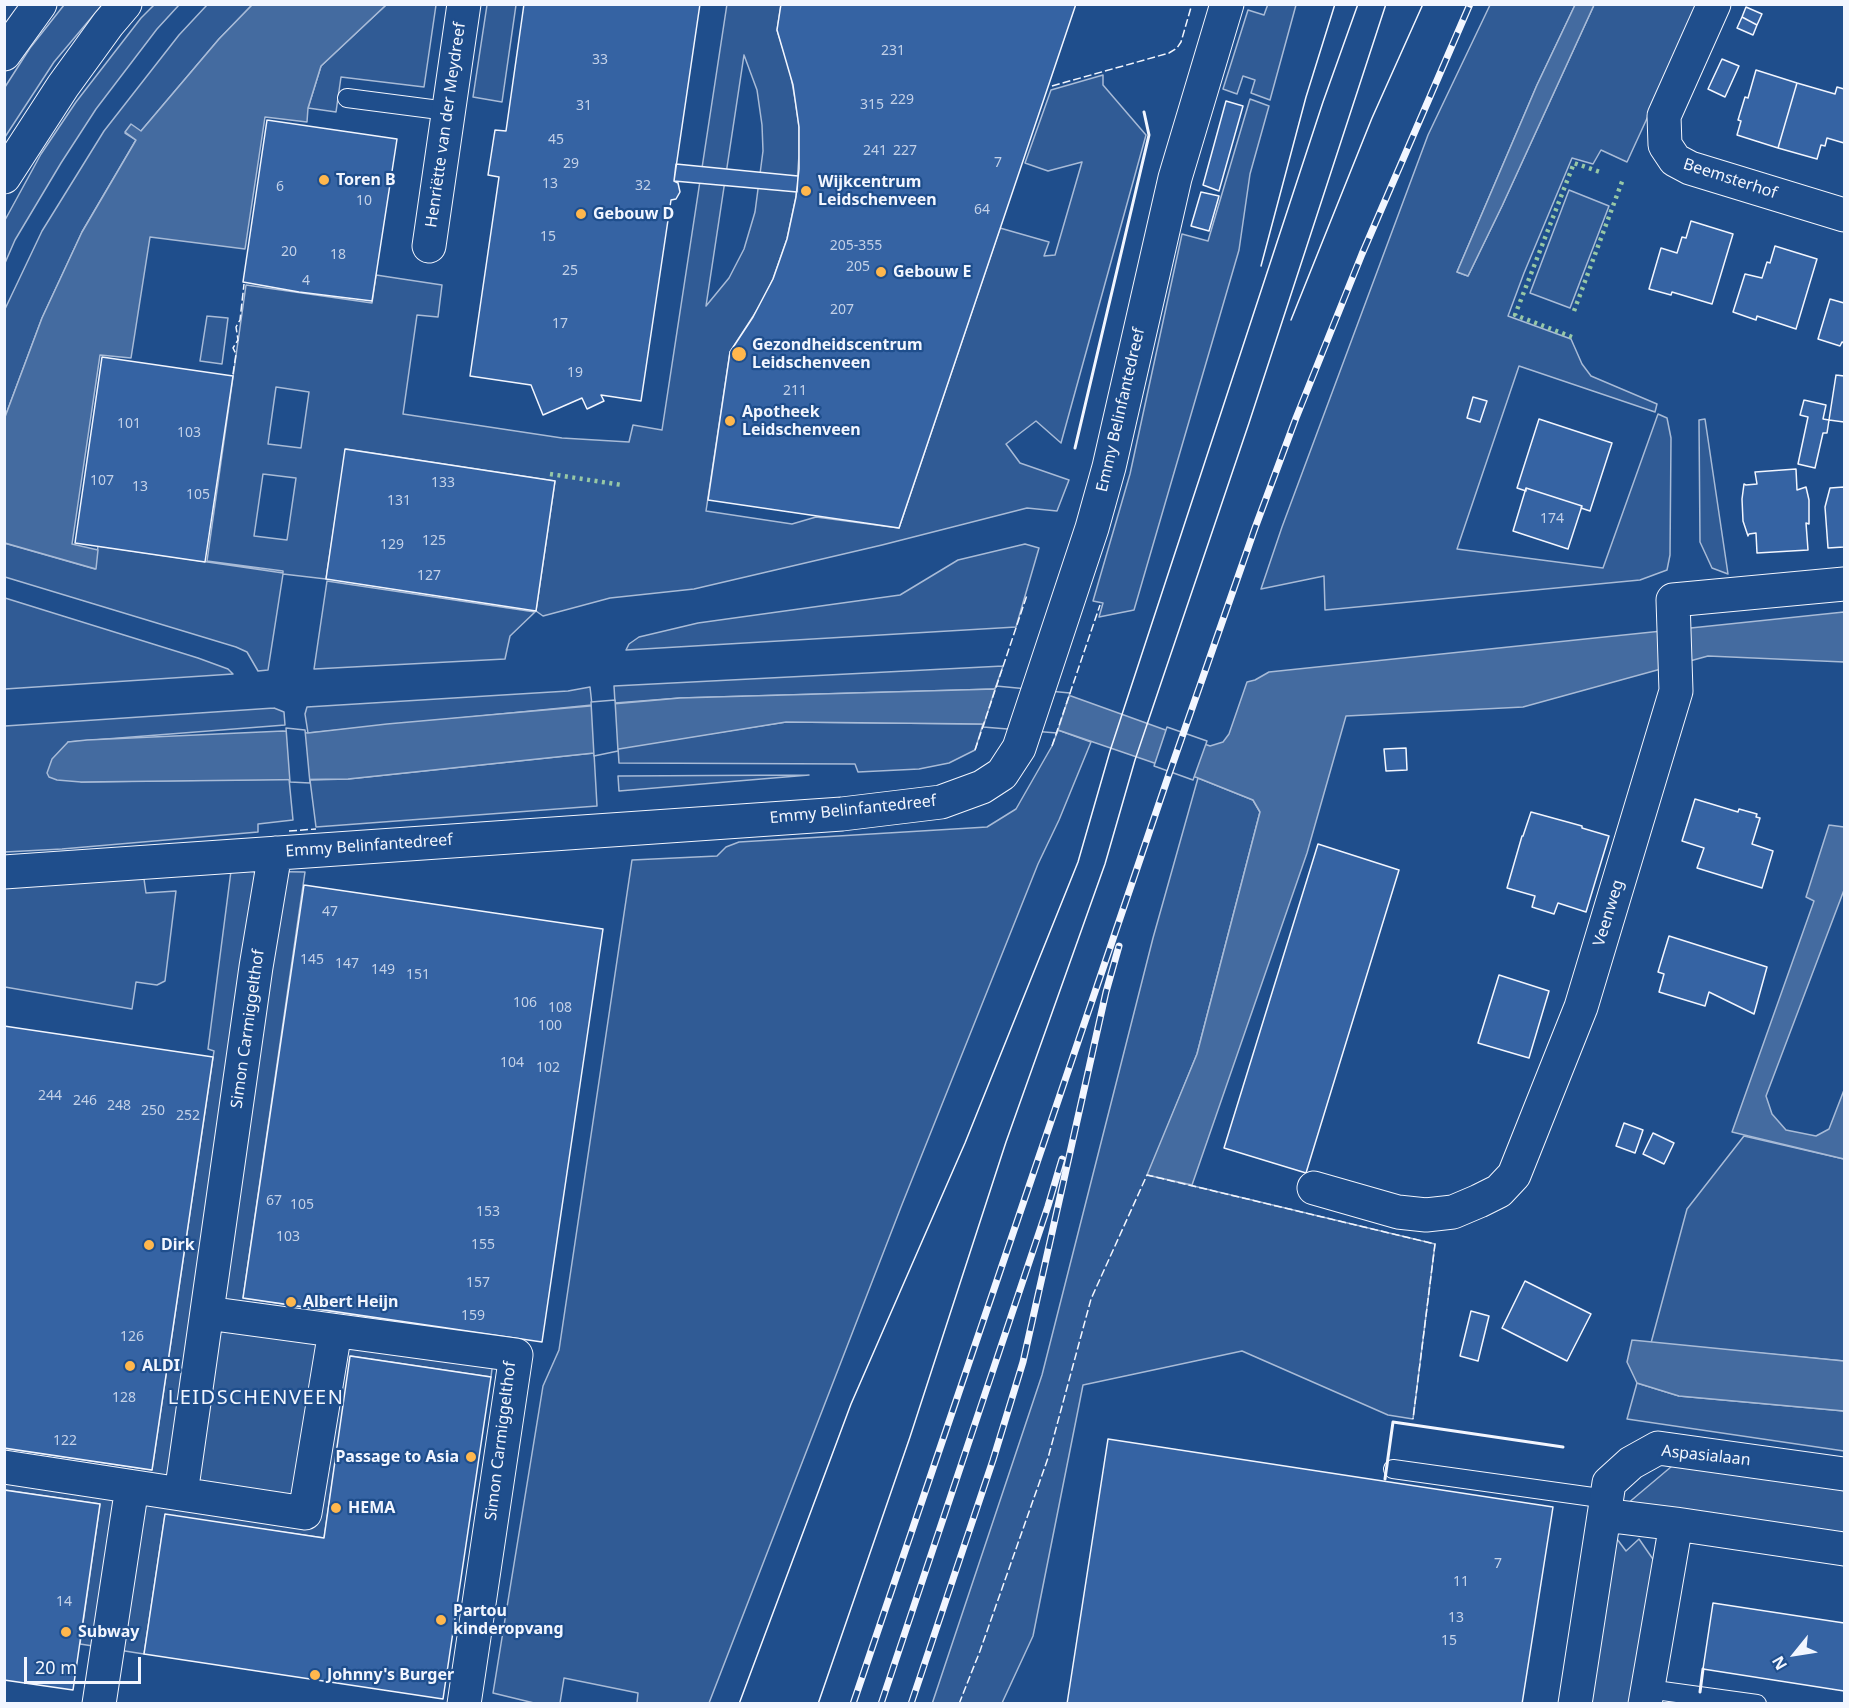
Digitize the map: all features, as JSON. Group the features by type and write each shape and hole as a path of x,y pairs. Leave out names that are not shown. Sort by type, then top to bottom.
{"street":[{"path":"4,54 40,4"},
{"path":"4,177 63,86 125,4"},
{"name":"Henriëtte van der Meydreef","path":"429,246 464,4"},
{"name":"Emmy Belinfantedreef","path":"4,872 842,814 941,802 982,787 1002,774 1019,748 1092,528 1109,467 1175,178 1227,4"},
{"name":"Beemsterhof","path":"1714,4 1664,116 1665,145 1674,160 1690,168 1845,215"},
{"name":"Veenweg","path":"1314,1188 1398,1212 1426,1215 1453,1212 1479,1201 1499,1191 1514,1175 1581,1007 1676,691 1674,600 1845,584"},
{"name":"Simon Carmiggelthof","path":"181,1494 274,853"},
{"name":"Simon Carmiggelthof","path":"207,1314 516,1355 464,1704"},
{"path":"4,1467 305,1513 335,1330"},
{"name":"Aspasialaan","path":"1575,1704 1609,1484 1631,1463 1658,1448 1845,1474"},
{"path":"99,1704 132,1487"},
{"path":"1605,1507 1676,1524 1845,1549"},
{"path":"1646,1696 1676,1524"}],"lane":[{"path":"347,98 447,111"},
{"path":"1393,1469 1605,1507"},
{"path":"1646,1696 1757,1704"}],"shaded area":[{"path":"727,4 781,5 777,30 790,71 795,99 799,127 799,155 796,197 787,239 773,279 761,304 730,352 706,511 792,524 816,517 899,528 1000,228 1049,242 1044,256 1055,255 1082,162 1048,171 1025,163 1051,90 1103,75 1103,85 1146,135 1061,443 1036,421 1006,444 1020,463 1069,480 1057,511 1027,508 694,589 610,598 543,616 536,611 555,481 346,449 326,579 283,574 268,670 258,671 247,652 236,647 5,577 4,543 95,569 98,546 283,573 283,571 207,561 246,285 372,303 376,275 442,285 438,317 417,315 403,414 562,438 629,442 633,425 662,430","holes":["744,55 757,90 762,125 763,151 755,212 744,249 729,278 706,306","276,387 309,392 301,448 268,444","263,474 296,478 287,540 254,536"]},
{"path":"1268,4 1296,5 1270,100 1251,93 1255,80 1243,76 1237,94 1223,89 1248,10 1264,15"},
{"path":"64,5 102,5 54,62 5,137 5,87 30,48"},
{"path":"154,5 179,5 157,29 96,109 15,240 5,263 5,220 41,154 76,102 141,18"},
{"path":"207,5 252,5 219,39 141,131 125,133 136,140 82,232 42,318 5,417 5,309 42,231 104,131 179,35"},
{"path":"252,5 386,5 321,66 308,108 307,122 265,117 245,249 150,237 131,358 100,355 72,544 98,550 96,569 5,543 5,417 42,318 82,232 136,140 125,132 131,124 141,131 219,39"},
{"path":"386,5 436,5 424,87 341,77 336,112 308,108 321,66"},
{"path":"487,5 516,5 502,102 473,97"},
{"path":"1490,5 1575,5 1537,85 1457,272 1468,276 1594,5 1699,5 1627,162 1601,150 1593,164 1572,158 1508,316 1571,339 1582,364 1591,376 1657,404 1655,412 1519,366 1457,549 1603,568 1658,414 1667,418 1671,438 1670,555 1667,570 1640,580 1325,610 1324,576 1261,589 1428,135"},
{"path":"1575,5 1594,5 1468,276 1457,272 1537,85"},
{"path":"1250,99 1269,106 1250,174 1239,250 1134,610 1099,617 1103,603 1093,601 1130,474 1182,234 1208,241"},
{"path":"1569,190 1609,206 1570,308 1530,293"},
{"path":"207,316 228,318 222,364 200,361"},
{"path":"1705,419 1728,574 1712,568 1700,542 1699,420"},
{"path":"1025,544 1039,548 1016,627 626,650 629,644 639,637 698,623 900,595 958,560"},
{"path":"327,581 535,612 510,636 505,659 314,669"},
{"path":"5,598 198,658 228,669 233,674 5,689"},
{"path":"1844,612 1844,662 1708,656 1523,707 1346,716 1307,853 1192,1185 1147,1175 1197,1054 1260,812 1253,800 1198,778 1058,730 983,724 786,722 594,753 348,779 81,782 57,780 49,777 47,773 52,759 68,742 87,740 283,731 308,733 680,698 995,689 1071,696 1210,746 1223,742 1229,734 1247,682 1269,672"},
{"path":"1003,666 995,689 680,698 615,703 614,686"},
{"path":"590,687 592,705 308,733 305,714 307,707 568,691"},
{"path":"274,708 284,712 285,725 68,742 81,782 289,779 293,820 258,824 258,832 5,852 5,726"},
{"path":"786,722 983,724 975,750 949,763 919,769 858,772 855,764 619,763 618,748"},
{"path":"1058,730 1091,742 1038,864 901,1207 709,1703 637,1703 638,1693 564,1678 560,1703 534,1703 493,1693 543,1386 559,1350 632,860 717,856 726,847 739,842 987,827 1016,809 1052,746"},
{"path":"594,753 597,806 316,827 310,780 348,779"},
{"path":"809,775 619,791 618,776"},
{"path":"1198,778 1253,800 1260,812 1197,1054 1148,1175 1435,1244 1413,1419 1388,1415 1242,1351 1083,1385 1033,1636 1002,1703 932,1704 1042,1375 1153,938"},
{"path":"1829,825 1844,827 1844,890 1766,1096 1772,1114 1786,1130 1816,1136 1829,1129 1844,1090 1844,1159 1732,1132 1814,901 1806,897"},
{"path":"231,871 305,872 243,1298 496,1336 491,1377 351,1356 324,1538 165,1515 144,1654 80,1644 100,1504 5,1490 4,1448 152,1470 214,1051 208,1049"},
{"path":"140,877 144,879 146,893 176,891 165,981 157,985 136,982 132,1009 5,987 4,888"},
{"path":"1744,1136 1844,1159 1844,1361 1651,1343 1687,1209"},
{"path":"1632,1340 1844,1361 1844,1411 1679,1396 1637,1383 1627,1362"},
{"path":"1637,1383 1679,1396 1844,1411 1844,1451 1627,1419"},
{"path":"1678,1461 1844,1487 1844,1535 1627,1504"},
{"path":"1611,1531 1626,1551 1639,1539 1657,1565 1635,1703 1585,1704"}],"pier":[{"path":"996,686 1070,693 1057,733 983,727"},
{"path":"615,700 618,751 594,756 591,702"},
{"path":"1167,727 1207,741 1193,780 1154,766"},
{"path":"286,728 305,730 310,783 290,782"}],"building":[{"name":"Gebouw D","path":"524,4 700,4 674,181 678,183 680,192 676,199 671,200 641,401 601,395 604,401 587,409 582,398 543,415 531,385 470,376 499,177 488,175 495,130 506,131"},
{"name":"Gebouw E","path":"781,4 1076,4 899,528 708,500 730,352 753,317 773,279 787,239 796,197 799,127 793,85 777,30"},
{"path":"1746,7 1762,14 1757,25 1742,17"},
{"path":"1742,17 1757,25 1753,35 1737,28"},
{"path":"1722,59 1739,66 1725,97 1708,89"},
{"path":"1756,70 1797,83 1778,148 1737,135 1741,121 1738,120 1745,97 1748,98"},
{"path":"1797,83 1835,94 1837,87 1844,89 1844,143 1827,138 1825,146 1821,145 1817,159 1778,148"},
{"path":"1226,101 1243,106 1219,191 1203,185"},
{"name":"Toren B","path":"267,120 397,139 372,301 243,282"},
{"path":"676,164 798,176 797,192 674,181"},
{"path":"1201,192 1219,196 1209,231 1191,226"},
{"path":"1691,221 1733,234 1712,304 1672,292 1671,295 1649,289 1661,248 1677,253 1682,237 1686,238"},
{"path":"1775,246 1817,259 1796,329 1757,316 1756,320 1733,312 1745,274 1762,278"},
{"path":"1830,299 1844,303 1844,343 1842,342 1840,346 1818,339"},
{"path":"102,357 233,376 205,562 75,543"},
{"path":"1836,375 1844,376 1844,422 1829,420"},
{"path":"1473,397 1487,401 1480,422 1467,418"},
{"path":"1804,400 1826,405 1823,419 1829,420 1827,433 1823,433 1815,468 1798,464 1808,417 1800,415"},
{"path":"1539,419 1612,443 1590,511 1581,508 1582,506 1526,488 1526,491 1517,488"},
{"path":"345,449 555,481 536,611 326,579"},
{"path":"1796,469 1797,490 1806,487 1809,500 1809,524 1806,523 1808,550 1757,553 1756,533 1748,536 1743,521 1744,484 1757,484 1755,472"},
{"path":"1844,487 1844,547 1828,548 1825,507 1830,488"},
{"path":"1526,488 1582,506 1568,549 1513,531"},
{"path":"1406,748 1407,770 1386,771 1384,749"},
{"path":"1695,799 1738,812 1739,809 1757,814 1756,817 1760,818 1752,844 1773,851 1762,888 1697,868 1704,848 1682,841"},
{"path":"1531,812 1609,836 1586,912 1558,903 1554,914 1532,907 1535,896 1507,888"},
{"path":"1318,844 1399,870 1306,1173 1224,1148"},
{"path":"304,885 603,929 542,1342 243,1298"},
{"path":"1669,936 1767,967 1754,1014 1709,992 1705,1006 1659,992 1664,974 1658,972"},
{"path":"1499,975 1549,991 1529,1058 1478,1043"},
{"path":"4,1026 213,1057 152,1470 4,1448"},
{"path":"1624,1123 1643,1130 1635,1153 1616,1146"},
{"path":"1653,1133 1674,1143 1664,1164 1643,1154"},
{"path":"1525,1281 1591,1314 1567,1361 1502,1328"},
{"path":"1471,1311 1489,1316 1478,1361 1460,1356"},
{"path":"350,1356 491,1377 443,1699 144,1654 165,1514 324,1538"},
{"path":"1108,1439 1553,1507 1522,1704 1067,1704"},
{"path":"4,1490 100,1504 73,1690 4,1680"},
{"path":"1713,1603 1844,1623 1844,1691 1703,1669"}],"tram line":[{"path":"1261,266 1306,97 1335,4"},
{"path":"739,1704 851,1404 965,1143 1078,862 1110,751 1323,102 1358,4"},
{"path":"818,1704 910,1437 1006,1142 1105,864 1135,760 1249,423 1386,4"},
{"path":"1291,320 1372,118 1423,4"}],"railway":[{"path":"853,1704 1255,528 1296,418 1362,254 1470,4"},
{"path":"911,1704 993,1460 1023,1362 1106,992 1119,946"},
{"path":"881,1704 1062,1159"}],"hedge":[{"path":"1572,337 1515,315 1574,163 1600,172"},
{"path":"1574,311 1623,179"},
{"path":"550,474 622,485"}],"fence":[{"path":"1052,86 1169,53 1181,42 1192,4"},
{"path":"233,374 236,354 233,348 238,340 236,327 240,320 244,284"},
{"path":"975,750 1027,595"},
{"path":"1052,746 1100,605"},
{"path":"289,831 316,829"},
{"path":"959,1704 1048,1458 1091,1299 1147,1175 1435,1244 1413,1419"}],"wall":[{"path":"1075,448 1149,135 1144,112"},
{"path":"1385,1479 1393,1422 1563,1447"},
{"path":"1700,1692 1703,1669"}],"place":[{"name":"Toren B","path":"324,180"},
{"name":"Wijkcentrum Leidschenveen","path":"806,191"},
{"name":"Gebouw D","path":"581,214"},
{"name":"Gebouw E","path":"881,272"},
{"name":"Gezondheidscentrum Leidschenveen","path":"739,354"},
{"name":"Apotheek Leidschenveen","path":"730,421"},
{"name":"Dirk","path":"149,1245"},
{"name":"Albert Heijn","path":"291,1302"},
{"name":"ALDI","path":"130,1366"},
{"name":"Passage to Asia","path":"471,1457"},
{"name":"HEMA","path":"336,1508"},
{"name":"Partou kinderopvang","path":"441,1620"},
{"name":"Subway","path":"66,1632"},
{"name":"Johnny's Burger","path":"315,1675"}],"district":[{"name":"LEIDSCHENVEEN","path":"256,1398"}]}
